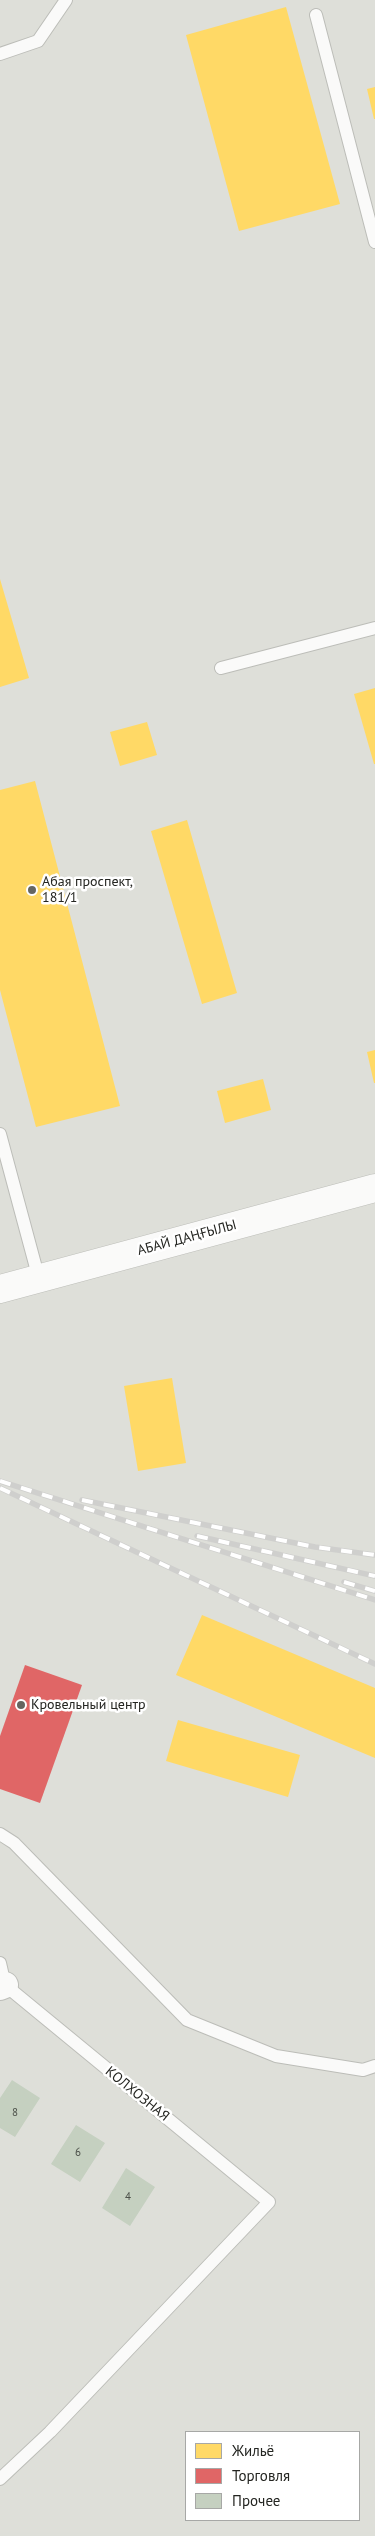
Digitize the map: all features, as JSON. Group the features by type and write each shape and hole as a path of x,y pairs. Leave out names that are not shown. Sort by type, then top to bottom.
{"main road":[{"name":"АБАЙ ДАҢҒЫЛЫ","path":"0,1289 375,1188"}],"lane":[{"path":"0,54 38,41 66,0"},
{"path":"316,15 375,242"},
{"path":"221,668 375,628"},
{"path":"0,1134 39,1279"},
{"path":"0,1834 14,1842 187,2020 276,2056 363,2070 375,2066"},
{"name":"КОЛХОЗНАЯ","path":"0,2479 50,2432 269,2202 2,1978"}],"building: Жильё":[{"path":"286,7 340,204 239,231 186,35"},
{"path":"375,87 375,119 374,119 367,89"},
{"path":"0,579 29,678 0,687"},
{"path":"375,688 375,764 374,764 354,694"},
{"path":"147,722 157,755 120,766 110,732"},
{"name":"Абая проспект, 181/1","path":"35,781 120,1106 36,1127 0,990 0,790"},
{"path":"187,820 237,993 202,1004 151,831"},
{"path":"375,1050 375,1083 374,1083 367,1052"},
{"path":"263,1079 271,1110 225,1123 217,1091"},
{"path":"172,1378 186,1463 138,1471 124,1386"},
{"path":"202,1615 375,1688 375,1758 176,1675"},
{"path":"178,1720 300,1755 288,1797 166,1761"}],"building: Торговля":[{"path":"25,1665 82,1685 40,1803 0,1789 0,1736"}],"building: Прочее":[{"path":"12,2080 40,2098 15,2137 0,2128 0,2098"},
{"path":"76,2125 105,2143 80,2182 51,2164"},
{"path":"126,2168 155,2187 130,2226 102,2208"}],"railway":[{"path":"0,1481 375,1600"},
{"path":"0,1488 375,1664"},
{"path":"82,1500 315,1547 375,1555"},
{"path":"197,1536 375,1576"},
{"path":"344,1582 375,1591"}],"place":[{"name":"Абая проспект, 181/1","path":"32,890"},
{"name":"Кровельный центр","path":"21,1705"}]}
